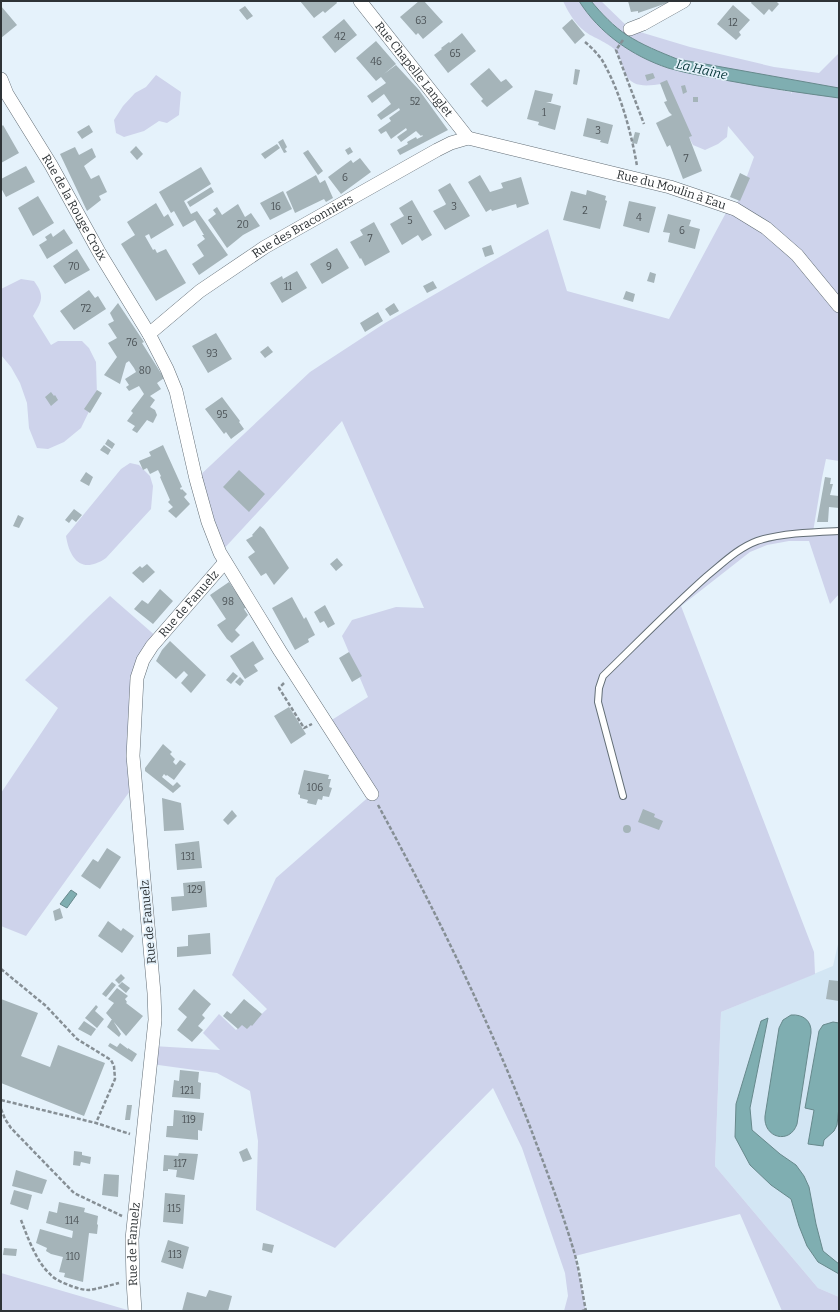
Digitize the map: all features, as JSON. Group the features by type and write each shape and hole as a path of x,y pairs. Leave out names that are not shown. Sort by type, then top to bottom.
{"street":[{"name":"Rue Chapelle Langlet","path":"360,1 468,138"},
{"path":"630,30 684,1"},
{"name":"Rue de la Rouge Croix","path":"1,79 7,94 51,165 99,252 167,369 176,391 196,479 208,522 220,553 372,794"},
{"name":"Rue du Moulin à Eau","path":"468,138 690,193 735,209 766,228 797,254 839,306"},
{"name":"Rue des Braconniers","path":"148,334 200,291 265,247 437,150 451,143 468,138"},
{"name":"Rue de Fanuelz","path":"136,1311 133,1280 132,1239 155,1020 154,993 133,756 137,678 144,660 152,646 225,562"}],"lane":[{"path":"622,796 598,702 599,688 604,676 679,601 726,560 741,549 768,538 813,532 839,531"}],"path":[{"path":"585,42 601,59 611,79 620,102 634,150 639,180"},
{"path":"616,50 644,124"},
{"path":"295,673 279,688 304,728 323,718"},
{"path":"372,794 440,923 495,1040 546,1168 568,1234 575,1256 586,1311 582,1311"},
{"path":"1,969 46,1006 77,1039 111,1060 114,1066 115,1079 96,1123"},
{"path":"1,1100 96,1123 143,1138"},
{"path":"1,1109 11,1128 74,1193 134,1221"},
{"path":"21,1220 29,1242 36,1254 50,1274 58,1280 81,1289 90,1290 133,1280"}],"shaded area":[{"path":"563,1 579,1 587,13 606,33 629,50 655,63 682,72 791,92 791,94 797,81 677,59 651,48 622,32 603,15 591,1 601,1 630,29 690,47 774,67 819,73 839,53 839,461 826,459 813,532 839,531 839,594 830,604 809,541 789,541 767,545 750,552 681,606 814,952 815,974 721,1012 715,1166 818,1288 839,1297 839,1311 782,1311 740,1214 575,1256 586,1311 564,1311 568,1296 565,1273 522,1148 493,1088 335,1248 256,1210 258,1141 250,1091 217,1073 151,1064 153,1046 220,1050 203,1033 219,1014 236,1030 245,1021 250,1025 267,1009 232,975 276,878 372,794 327,723 368,697 342,636 352,620 396,607 424,608 342,421 220,553 196,479 310,372 385,323 548,229 567,291 669,319 729,207 735,209 754,157 728,126 727,137 718,144 705,150 693,145 661,84 640,85 630,80 616,51 581,28"},
{"path":"156,75 181,92 179,115 167,123 159,121 144,131 124,137 116,133 114,120 123,106 135,93 146,87"},
{"path":"21,279 34,281 40,291 40,302 33,316 51,345 58,341 82,341 89,348 96,362 97,395 81,428 64,442 48,449 37,448 29,428 27,403 20,383 11,367 1,355 1,289"},
{"path":"130,463 139,465 150,476 153,486 151,509 106,558 98,563 84,565 74,558 66,536 121,469"},
{"path":"110,596 158,638 144,659 135,784 26,936 1,926 1,793 58,708 25,680"},
{"path":"839,940 839,1297 818,1288 715,1166 721,1012 833,966"},
{"path":"1,1273 131,1311 1,1311"}],"water":[{"name":"La Haine","path":"579,1 591,1 608,20 622,32 645,45 677,59 839,88 839,98 744,84 668,68 629,50 606,33 587,13"},
{"path":"71,890 77,894 67,908 60,904"},
{"path":"791,1015 806,1019 810,1025 811,1033 797,1124 794,1131 789,1135 778,1136 772,1134 768,1129 765,1116 779,1028 783,1020"},
{"path":"768,1018 750,1108 752,1130 780,1154 796,1165 804,1176 809,1187 823,1251 839,1264 839,1274 818,1262 807,1246 791,1199 771,1185 750,1165 735,1137 736,1104 761,1021"},
{"path":"833,1022 839,1023 839,1107 837,1125 834,1131 824,1140 823,1146 808,1144 814,1110 805,1108 819,1031 823,1025"}],"building":[{"path":"300,1 336,1 337,3 325,13 323,11 314,18"},
{"path":"419,1 424,1 443,22 423,39 418,33 416,35 400,17"},
{"path":"628,1 673,1 638,13 638,11 631,12"},
{"path":"752,1 776,1 779,4 772,12 769,9 764,15 751,3"},
{"path":"733,5 750,20 739,32 741,35 736,40 717,24"},
{"path":"1,6 17,25 1,38"},
{"path":"245,6 253,16 247,20 239,10"},
{"path":"344,19 357,35 335,53 322,37"},
{"path":"572,19 585,35 575,44 562,28"},
{"path":"462,33 476,51 448,73 434,55"},
{"path":"376,41 396,64 384,74 396,65 419,90 448,130 400,155 397,150 408,144 407,142 416,137 417,139 423,136 416,131 401,142 397,137 407,130 406,128 391,139 386,131 381,134 378,130 391,121 389,118 400,110 399,108 381,120 377,115 391,104 384,94 372,103 367,96 386,83 381,77 376,81 356,58"},
{"path":"489,68 501,82 506,79 513,87 487,107 481,101 483,99 470,84"},
{"path":"575,69 580,70 577,85 573,84"},
{"path":"653,73 655,78 647,81 645,75"},
{"path":"667,80 692,136 689,137 702,171 683,179 670,145 667,147 656,123 672,115 664,102 667,101 660,83"},
{"path":"685,85 687,92 683,94 681,86"},
{"path":"535,90 553,94 551,102 546,102 561,106 555,130 538,125 539,122 527,119"},
{"path":"693,97 698,97 698,102 693,102"},
{"path":"587,118 613,125 608,144 600,142 601,140 583,136"},
{"path":"3,125 19,153 1,163 1,127"},
{"path":"89,125 93,132 82,139 77,132"},
{"path":"635,132 640,133 637,144 632,143"},
{"path":"283,139 287,147 285,149 287,152 284,153 278,142"},
{"path":"277,144 280,148 265,159 261,154"},
{"path":"136,146 143,154 137,160 130,152"},
{"path":"75,147 79,155 92,148 96,157 84,166 91,179 99,175 107,192 99,196 101,200 87,211 60,154"},
{"path":"350,147 353,152 348,155 345,150"},
{"path":"308,150 323,171 318,175 303,153"},
{"path":"360,158 371,172 341,194 328,177 351,160 353,163"},
{"path":"26,166 35,182 6,197 1,188 1,179"},
{"path":"201,167 211,184 184,201 191,214 197,211 228,255 199,275 192,264 204,256 197,245 205,239 202,235 204,235 195,220 183,227 174,211 171,213 159,192"},
{"path":"740,173 750,178 740,201 730,197"},
{"path":"316,175 320,183 325,180 333,198 326,202 324,199 295,213 286,192"},
{"path":"480,175 490,192 503,188 501,183 521,177 529,204 517,208 516,204 492,211 491,209 486,212 468,182"},
{"path":"450,183 470,216 445,230 433,211 446,204 438,190"},
{"path":"211,187 214,192 190,207 187,202"},
{"path":"587,190 606,196 605,200 607,201 600,229 563,220 571,191 586,195"},
{"path":"283,191 292,209 270,220 260,203"},
{"path":"38,196 54,223 33,236 18,208"},
{"path":"412,200 432,235 422,241 418,235 402,245 390,224 404,216 399,208"},
{"path":"629,201 656,207 649,233 623,226"},
{"path":"156,203 164,217 168,214 174,225 151,239 149,234 145,236 153,250 155,249 157,253 166,249 186,283 156,301 121,244 135,235 127,222"},
{"path":"238,204 245,217 251,213 260,226 243,235 227,248 208,220 216,214 213,210 217,207 222,215"},
{"path":"668,214 691,220 689,226 700,229 695,249 668,242 670,233 663,232"},
{"path":"374,222 390,252 365,266 350,242 363,235 360,230"},
{"path":"64,229 73,243 47,259 39,245 47,240 45,237 51,233 53,237"},
{"path":"491,245 494,254 485,257 482,248"},
{"path":"337,248 349,268 322,284 310,264"},
{"path":"77,249 90,270 65,284 53,266"},
{"path":"297,271 307,288 282,303 270,283 282,276 283,279"},
{"path":"650,272 656,274 654,283 647,281"},
{"path":"433,281 437,288 427,293 423,286"},
{"path":"89,290 95,298 98,296 106,309 74,330 60,311"},
{"path":"626,291 635,294 633,302 623,299"},
{"path":"118,303 144,342 142,343 164,378 157,383 161,389 150,396 155,400 150,407 155,410 157,415 153,423 147,420 137,433 132,430 135,426 127,421 133,413 131,411 144,394 139,386 129,391 126,387 129,385 125,379 136,372 134,368 129,361 126,363 120,384 104,375 117,357 108,343 117,338 108,324 114,321 110,313"},
{"path":"394,303 399,311 390,316 385,309"},
{"path":"378,312 383,321 365,332 360,323"},
{"path":"216,333 232,359 208,373 192,346"},
{"path":"268,346 273,352 265,358 260,352"},
{"path":"97,390 102,393 90,413 84,409"},
{"path":"51,392 58,400 51,406 45,397"},
{"path":"222,397 240,421 239,422 244,429 231,439 226,432 224,434 205,409"},
{"path":"108,439 115,444 112,449 105,444"},
{"path":"104,445 111,450 108,455 100,450"},
{"path":"163,445 182,487 180,488 187,494 184,497 190,504 176,518 168,511 173,507 168,502 170,500 158,470 150,474 147,468 143,470 139,461 151,456 149,452"},
{"path":"239,470 265,494 249,512 223,487"},
{"path":"86,472 93,477 89,486 80,481"},
{"path":"825,477 831,478 830,484 833,484 830,495 839,496 839,508 829,507 828,522 817,522"},
{"path":"74,509 82,515 76,522 72,519 69,523 65,520"},
{"path":"18,515 24,518 19,528 13,526"},
{"path":"260,526 264,529 289,568 274,585 266,573 261,576 248,557 255,552 246,540 253,536 252,535"},
{"path":"337,558 343,565 336,571 330,564"},
{"path":"147,564 155,572 143,583 132,573 140,566 142,568"},
{"path":"229,582 246,607 244,609 248,615 235,630 240,635 232,643 227,639 217,625 226,619 210,595"},
{"path":"160,589 173,601 153,624 134,609 142,600 148,604"},
{"path":"292,597 304,619 306,617 315,635 308,639 309,642 295,650 272,608"},
{"path":"325,605 335,624 328,628 324,621 320,623 314,612"},
{"path":"170,641 206,675 191,693 181,683 188,675 184,671 176,679 156,661 162,650"},
{"path":"253,641 264,659 254,665 258,671 245,679 230,656"},
{"path":"349,652 362,676 352,682 339,658"},
{"path":"233,672 238,676 231,684 226,680"},
{"path":"240,677 244,681 240,686 235,682"},
{"path":"289,707 306,734 291,744 274,716"},
{"path":"163,744 172,752 170,754 175,759 173,762 176,765 180,760 186,764 174,780 164,774 162,777 173,786 177,782 181,786 173,793 145,771 145,768"},
{"path":"304,770 329,775 328,779 331,779 329,787 332,788 329,797 323,796 322,800 318,799 316,805 307,803 308,800 300,798 300,795 298,794"},
{"path":"162,798 181,803 184,830 164,831"},
{"path":"643,809 655,814 654,817 663,821 659,830 638,822"},
{"path":"232,810 237,816 228,825 223,820"},
{"path":"625,825 629,825 631,829 629,833 625,833 623,831 623,827"},
{"path":"199,841 202,868 177,870 175,844"},
{"path":"107,848 121,857 100,889 81,876 93,859 98,862"},
{"path":"205,881 207,907 172,911 171,897 184,896 183,883"},
{"path":"60,908 63,918 55,921 53,911"},
{"path":"108,921 121,931 123,928 134,936 122,953 98,936"},
{"path":"210,933 211,954 177,957 177,947 188,946 188,935"},
{"path":"121,974 125,978 119,984 115,980"},
{"path":"829,980 839,981 839,1001 826,999"},
{"path":"112,982 116,985 106,997 102,994"},
{"path":"122,982 130,988 126,993 118,986"},
{"path":"117,988 128,996 125,999 127,1002 126,1003 143,1016 126,1036 106,1013 114,1003 108,999"},
{"path":"194,989 211,1004 202,1015 205,1018 198,1026 203,1030 192,1042 177,1030 187,1017 178,1009"},
{"path":"1,999 38,1013 21,1056 50,1067 58,1045 105,1063 84,1116 1,1083"},
{"path":"244,999 262,1014 252,1026 251,1025 247,1029 242,1025 238,1029 223,1016 227,1011 231,1014"},
{"path":"96,1005 98,1007 95,1011 104,1019 97,1028 85,1018"},
{"path":"112,1019 121,1034 119,1037 107,1027"},
{"path":"84,1021 96,1029 91,1036 78,1029"},
{"path":"110,1043 117,1047 120,1043 137,1054 132,1062 108,1046"},
{"path":"180,1070 199,1072 198,1082 201,1083 200,1099 172,1097 174,1080 179,1081"},
{"path":"127,1105 132,1105 130,1120 125,1120"},
{"path":"174,1110 204,1113 202,1131 198,1130 198,1140 166,1137 167,1126 173,1126"},
{"path":"247,1148 252,1159 243,1162 239,1152"},
{"path":"74,1151 82,1152 82,1155 91,1157 90,1164 81,1162 80,1166 73,1165"},
{"path":"179,1153 198,1154 194,1180 176,1177 177,1170 168,1169 168,1171 163,1171 164,1155 178,1156"},
{"path":"16,1170 47,1180 42,1194 12,1186"},
{"path":"104,1174 119,1175 118,1197 102,1195"},
{"path":"14,1190 32,1195 28,1210 10,1204"},
{"path":"165,1193 185,1195 183,1224 163,1222"},
{"path":"59,1202 85,1208 84,1212 98,1216 97,1234 89,1233 83,1282 64,1277 65,1273 59,1272 63,1257 51,1254 46,1251 47,1248 36,1243 40,1229 72,1238 73,1231 46,1223 49,1211 57,1213"},
{"path":"168,1240 189,1247 183,1269 161,1262"},
{"path":"263,1243 274,1245 272,1253 262,1250"},
{"path":"4,1248 17,1249 16,1256 3,1255"},
{"path":"209,1290 232,1296 228,1311 182,1311 187,1292 206,1297"}]}
